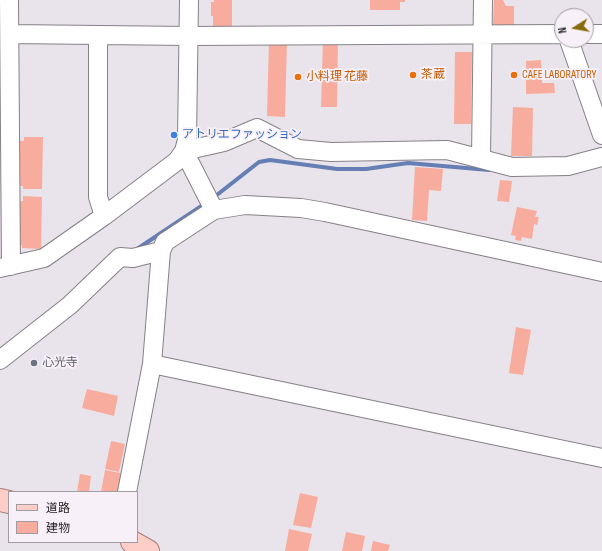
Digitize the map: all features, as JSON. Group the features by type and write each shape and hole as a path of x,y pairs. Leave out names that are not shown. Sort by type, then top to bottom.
{"main road":[{"path":"134,543 148,551"}],"street":[{"path":"9,0 10,34 5,105 6,267 44,258 104,216 177,161 184,151 187,140 189,0"},
{"path":"481,158 484,0"},
{"path":"10,34 189,36 483,33 554,34"},
{"path":"98,35 98,197 104,216"},
{"path":"572,48 602,135"},
{"path":"184,151 224,142 257,128 298,149 331,152 447,150 512,167 568,166 602,157"},
{"path":"184,151 214,210"},
{"path":"127,491 152,364 161,252 165,242 214,210 245,205 301,208 602,272"},
{"path":"0,360 70,305 120,257 133,258 161,252"},
{"path":"152,364 602,458"}],"shaded area":[{"path":"1,110 6,117 6,252 0,259"}],"building":[{"path":"214,0 232,0 232,28 213,28 211,2 214,2"},
{"path":"370,0 405,0 405,2 400,2 400,10 370,10"},
{"path":"494,0 503,0 506,6 514,6 514,26 493,26"},
{"path":"269,40 287,40 285,117 267,116"},
{"path":"323,40 338,40 337,107 321,107"},
{"path":"455,52 472,52 471,124 454,124"},
{"path":"541,60 542,83 554,83 555,93 526,94 526,61"},
{"path":"513,107 533,108 532,156 511,156"},
{"path":"24,137 43,137 42,189 23,189 23,186 17,186 18,141 24,141"},
{"path":"415,167 443,169 441,191 429,190 427,221 412,220"},
{"path":"500,180 512,181 509,202 497,201"},
{"path":"23,196 42,197 41,249 22,248 22,245 16,245 17,201 23,201"},
{"path":"517,207 537,211 535,217 539,217 537,225 534,224 532,239 522,237 521,241 515,240 516,236 511,235"},
{"path":"516,327 531,330 523,375 509,373"},
{"path":"87,389 118,396 114,416 82,408"},
{"path":"111,441 125,444 119,472 105,469"},
{"path":"105,470 125,474 122,491 101,491"},
{"path":"80,474 91,476 89,491 77,491"},
{"path":"300,493 318,497 311,528 293,525"},
{"path":"289,529 312,534 308,551 285,551"},
{"path":"346,532 365,536 362,551 342,551"},
{"path":"373,541 390,545 388,551 371,551"}],"waterway":[{"path":"213,198 259,162 270,160 337,169 366,169 408,163 489,170"},
{"path":"137,249 206,203"}],"place":[{"name":"茶蔵","path":"413,75"},
{"name":"CAFE LABORATORY","path":"514,75"},
{"name":"小料理 花藤","path":"298,77"},
{"name":"アトリエファッション","path":"174,135"},
{"name":"心光寺","path":"34,363"}]}
